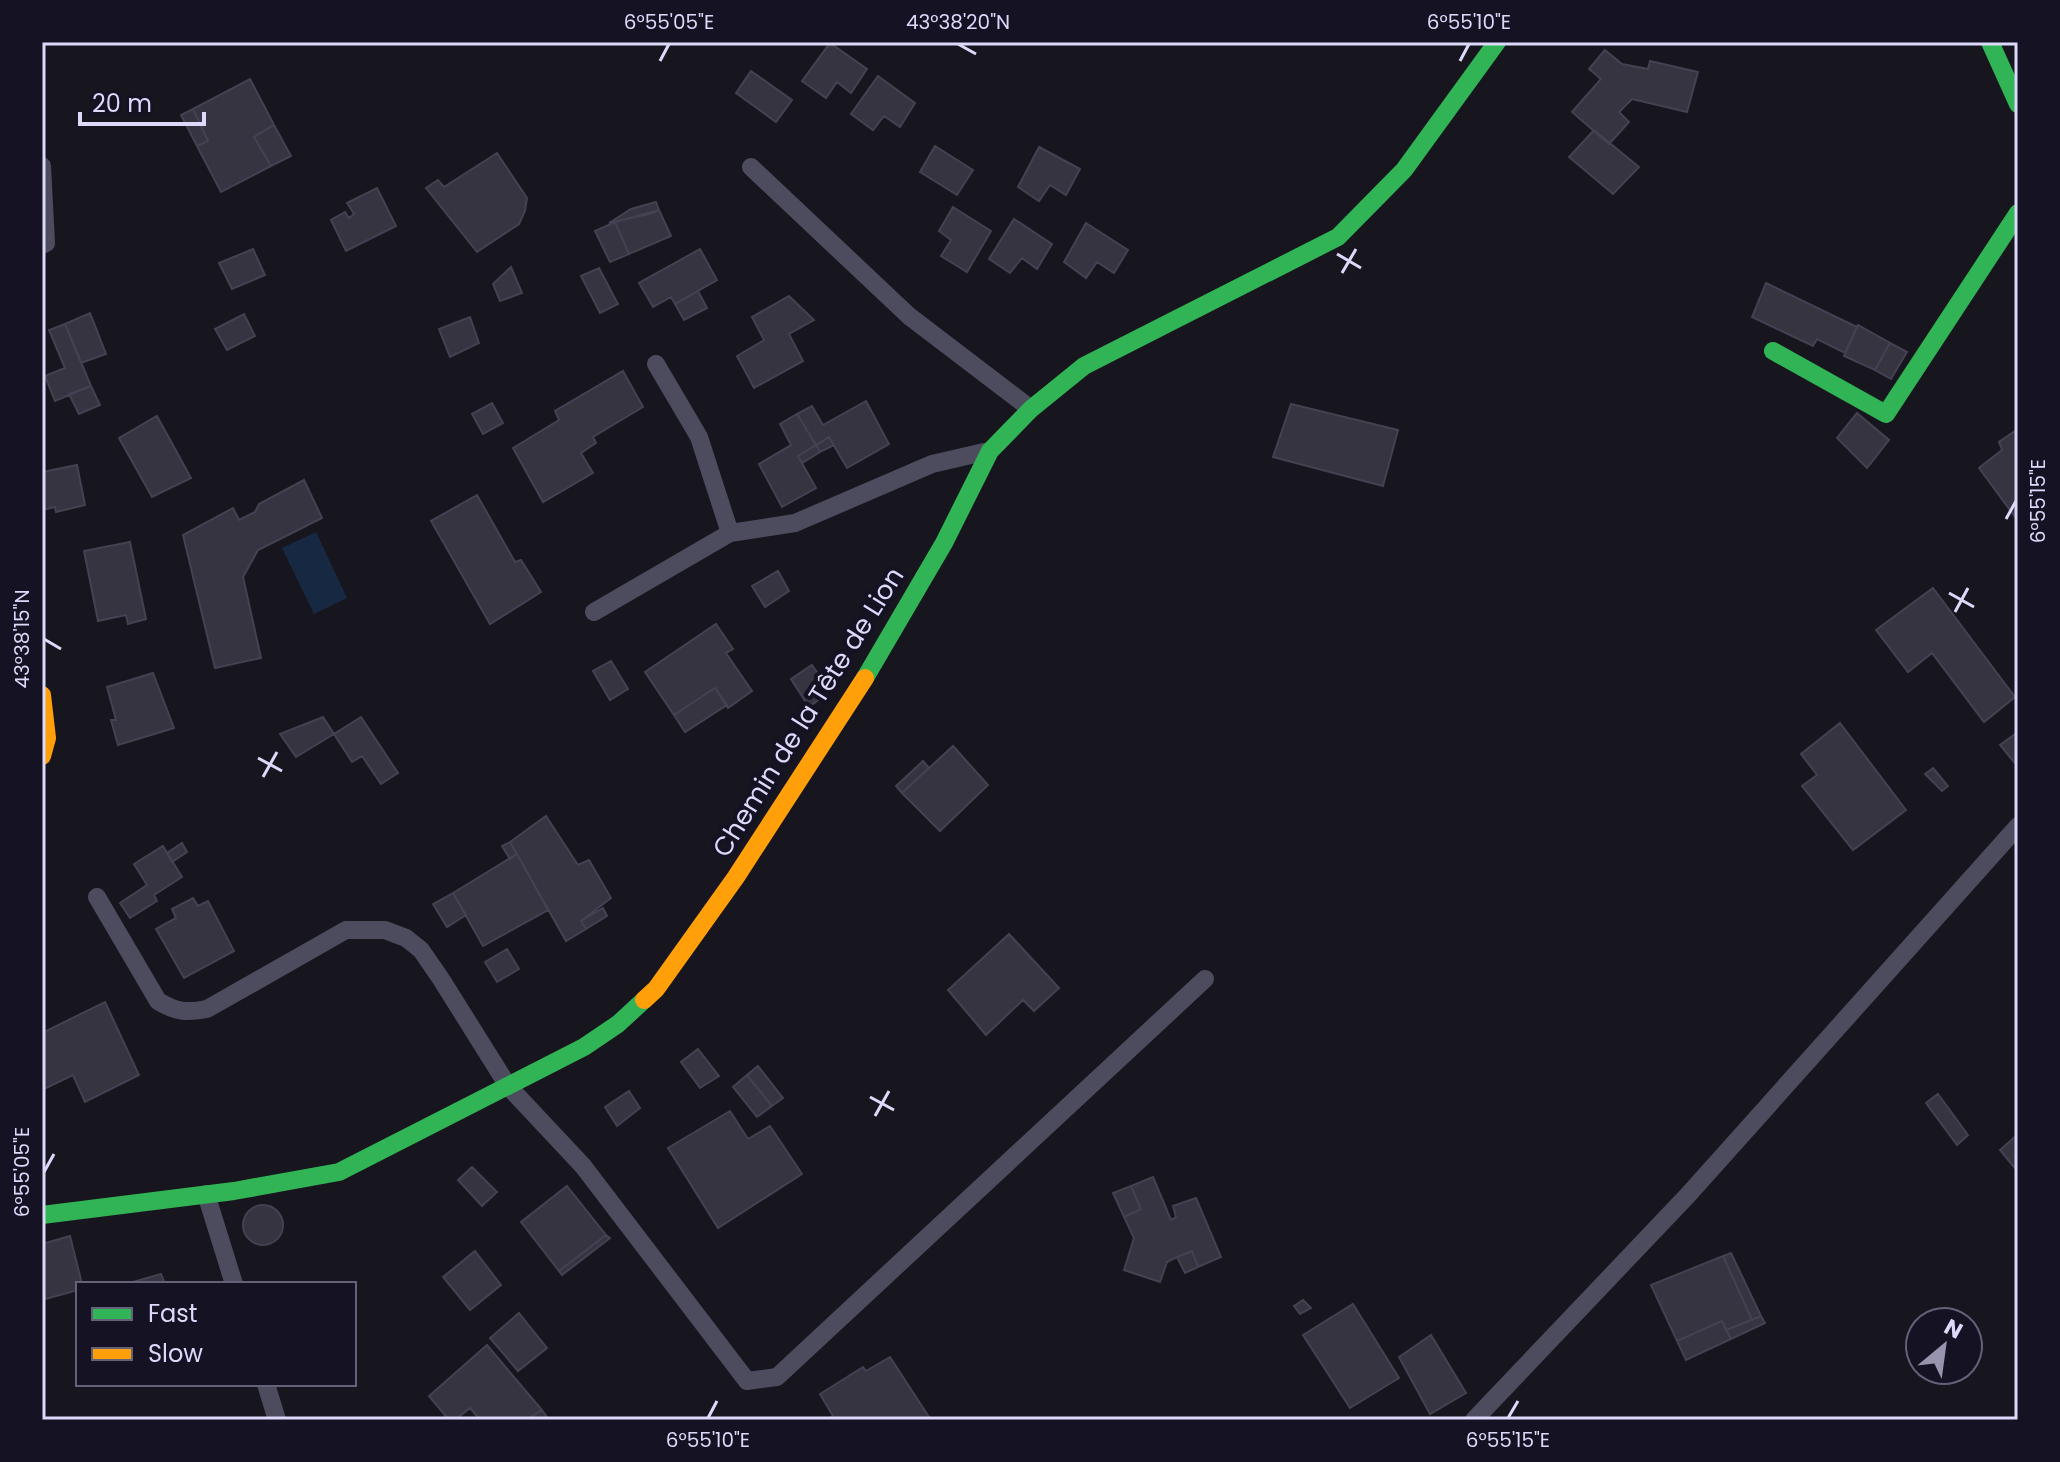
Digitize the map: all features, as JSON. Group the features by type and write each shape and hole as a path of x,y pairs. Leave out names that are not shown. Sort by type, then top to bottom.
{"street":[{"name":"Chemin de la Tête de Lion","path":"42,1215 206,1194 339,1172 584,1047 618,1024 656,989 736,877 861,684 944,543 990,451 1031,409 1084,366 1338,237 1367,214 1410,164 1497,42"},
{"path":"1990,42 2018,104"},
{"path":"1773,351 1886,414 2018,213"},
{"path":"42,695 47,738 42,756"}],"lane":[{"path":"42,166 46,243 42,245"},
{"path":"751,167 909,316 1031,409"},
{"path":"656,364 699,437 730,533"},
{"path":"594,612 730,533 795,523 932,464 990,451"},
{"path":"1474,1420 1688,1195 2018,826"},
{"path":"97,897 158,1001 175,1011 188,1013 207,1009 346,930 385,930 406,938 421,950 441,979 508,1086 583,1166 747,1381 777,1377 1205,979"},
{"path":"206,1194 233,1282"},
{"path":"267,1386 277,1420"}],"water":[{"path":"316,532 347,598 314,614 282,548"}],"building":[{"path":"830,43 867,69 851,93 837,82 826,98 802,81"},
{"path":"1605,50 1622,64 1648,69 1650,61 1698,72 1687,112 1632,99 1619,112 1629,122 1609,144 1572,112 1601,79 1589,69"},
{"path":"751,71 792,100 776,122 736,93"},
{"path":"878,76 915,103 900,127 884,116 873,130 851,114"},
{"path":"250,79 274,125 254,137 271,166 221,192 197,146 208,141 193,109"},
{"path":"193,109 208,141 197,146 181,115"},
{"path":"274,125 291,156 271,166 254,137"},
{"path":"1594,130 1639,167 1613,194 1569,157"},
{"path":"935,146 973,170 957,195 920,172"},
{"path":"1039,147 1080,169 1066,195 1050,185 1039,201 1018,187"},
{"path":"497,153 527,198 525,211 519,224 477,252 426,188 438,180 444,187"},
{"path":"377,188 396,226 346,251 331,220 345,212 349,218 354,214 347,203"},
{"path":"656,202 659,210 653,213 609,223 631,209"},
{"path":"953,207 991,231 967,272 941,256 951,240 939,231"},
{"path":"659,210 671,236 629,254 615,222"},
{"path":"1014,219 1052,244 1037,269 1022,258 1010,273 989,259"},
{"path":"615,222 629,254 610,262 595,231"},
{"path":"1086,223 1128,250 1114,273 1097,262 1086,278 1064,262"},
{"path":"253,249 265,275 232,289 219,263"},
{"path":"700,249 717,280 675,304 671,297 653,307 639,283"},
{"path":"511,267 522,293 500,301 493,284"},
{"path":"599,268 618,304 600,313 581,276"},
{"path":"1766,283 1857,327 1845,353 1817,339 1813,346 1752,317"},
{"path":"698,291 707,308 684,320 675,304"},
{"path":"789,296 814,320 789,334 803,361 754,388 737,356 764,340 752,317"},
{"path":"90,313 106,354 81,363 65,324"},
{"path":"244,314 255,336 227,350 215,329"},
{"path":"470,317 479,343 450,357 439,329"},
{"path":"65,324 91,386 55,401 45,376 65,368 49,330"},
{"path":"1858,325 1890,343 1875,370 1844,356"},
{"path":"1890,343 1907,352 1891,379 1875,370"},
{"path":"623,371 643,407 593,437 596,443 581,453 593,473 543,502 513,448 559,420 555,411"},
{"path":"91,386 100,405 79,414 69,394"},
{"path":"866,401 889,444 847,468 829,437 816,445 797,414 812,406 823,425"},
{"path":"492,403 503,423 483,434 472,414"},
{"path":"1291,404 1398,430 1383,486 1273,457"},
{"path":"1857,413 1889,440 1867,468 1837,438"},
{"path":"797,414 816,445 798,456 816,488 782,507 759,464 791,445 780,424"},
{"path":"157,416 191,478 152,497 119,438"},
{"path":"2018,429 2018,521 1979,468 2002,450 1999,442"},
{"path":"829,437 834,445 820,452 816,445"},
{"path":"816,445 820,452 802,463 798,456"},
{"path":"77,465 85,505 56,512 55,507 42,510 42,472"},
{"path":"304,480 322,518 258,550 243,577 261,658 215,668 183,535 233,508 239,520 255,512 259,504"},
{"path":"477,495 515,562 521,560 541,592 490,624 431,521"},
{"path":"130,542 146,619 128,624 126,615 98,621 84,551"},
{"path":"778,571 789,591 765,607 752,586"},
{"path":"1933,588 2015,697 1984,722 1932,653 1908,672 1876,630"},
{"path":"716,624 733,649 726,653 752,691 728,708 715,688 674,715 645,672"},
{"path":"611,661 628,689 610,700 593,671"},
{"path":"812,665 830,691 809,707 791,679"},
{"path":"153,673 174,728 118,745 111,720 116,720 107,687"},
{"path":"715,688 727,705 685,732 674,715"},
{"path":"323,717 334,734 296,757 280,734"},
{"path":"361,717 398,773 381,784 362,756 352,762 334,734"},
{"path":"1840,723 1906,810 1853,850 1802,786 1817,775 1801,754"},
{"path":"2018,732 2018,767 2000,745"},
{"path":"953,746 988,785 940,831 902,793"},
{"path":"923,761 929,768 902,793 896,786"},
{"path":"1933,768 1948,786 1942,791 1925,774"},
{"path":"546,816 578,865 589,860 611,898 581,921 586,929 566,941 510,842"},
{"path":"510,842 517,854 510,859 502,846"},
{"path":"182,843 187,852 172,862 167,853"},
{"path":"163,846 182,877 154,895 157,901 130,918 120,903 147,885 134,864"},
{"path":"517,854 548,910 483,946 453,893"},
{"path":"453,893 466,915 447,927 433,904"},
{"path":"193,898 198,906 208,901 234,951 184,978 156,929 176,918 172,909"},
{"path":"603,908 607,916 586,929 581,921"},
{"path":"1009,934 1059,988 1034,1011 1023,1000 986,1035 948,990"},
{"path":"507,949 519,969 497,982 485,962"},
{"path":"105,1002 139,1075 85,1102 73,1075 42,1090 42,1033"},
{"path":"698,1049 719,1076 700,1088 681,1062"},
{"path":"758,1066 783,1098 772,1106 747,1075"},
{"path":"747,1075 772,1106 757,1117 733,1087"},
{"path":"629,1091 640,1108 617,1126 605,1107"},
{"path":"1938,1094 1968,1135 1957,1145 1926,1103"},
{"path":"730,1111 748,1139 770,1126 802,1174 718,1228 668,1148"},
{"path":"2018,1134 2018,1172 2000,1150"},
{"path":"472,1167 497,1192 482,1206 458,1180"},
{"path":"1153,1177 1171,1220 1176,1217 1173,1206 1196,1198 1221,1257 1198,1267 1192,1251 1177,1257 1167,1262 1160,1282 1124,1270 1134,1238 1124,1217 1141,1209 1131,1186"},
{"path":"567,1186 606,1235 559,1271 521,1222"},
{"path":"1131,1186 1141,1209 1124,1217 1113,1193"},
{"path":"263,1205 277,1211 283,1225 277,1239 263,1245 249,1239 243,1225 249,1211"},
{"path":"606,1235 610,1238 562,1275 559,1271"},
{"path":"70,1236 82,1282 76,1282 76,1291 42,1300 42,1244"},
{"path":"475,1251 501,1285 470,1310 443,1277"},
{"path":"1192,1251 1198,1267 1185,1273 1177,1257"},
{"path":"1731,1253 1761,1316 1752,1320 1723,1256"},
{"path":"1723,1256 1752,1320 1726,1330 1722,1321 1677,1341 1651,1285"},
{"path":"161,1274 164,1282 133,1282"},
{"path":"1303,1300 1311,1308 1300,1314 1294,1306"},
{"path":"1353,1304 1399,1378 1350,1408 1303,1335"},
{"path":"519,1313 547,1348 518,1371 490,1338"},
{"path":"1761,1316 1765,1323 1731,1339 1726,1330"},
{"path":"1722,1321 1731,1339 1686,1360 1677,1341"},
{"path":"1431,1335 1466,1393 1430,1414 1399,1357"},
{"path":"487,1345 542,1410 526,1420 480,1420 470,1408 455,1420 449,1420 429,1396"},
{"path":"890,1357 929,1417 925,1420 827,1420 833,1416 820,1394 863,1367 866,1371"},
{"path":"542,1410 549,1420 526,1420"}],"traffic: fast":[{"path":"865,678 944,543 990,451 1031,409 1084,366 1338,237 1404,170 1497,42"},
{"path":"1990,42 2018,104"},
{"path":"1773,351 1886,414 2018,213"},
{"path":"42,1215 234,1191 339,1172 584,1047 618,1024 644,1000"}],"traffic: slow":[{"path":"644,1000 656,989 736,877 865,678"},
{"path":"42,695 47,738 42,756"}]}
